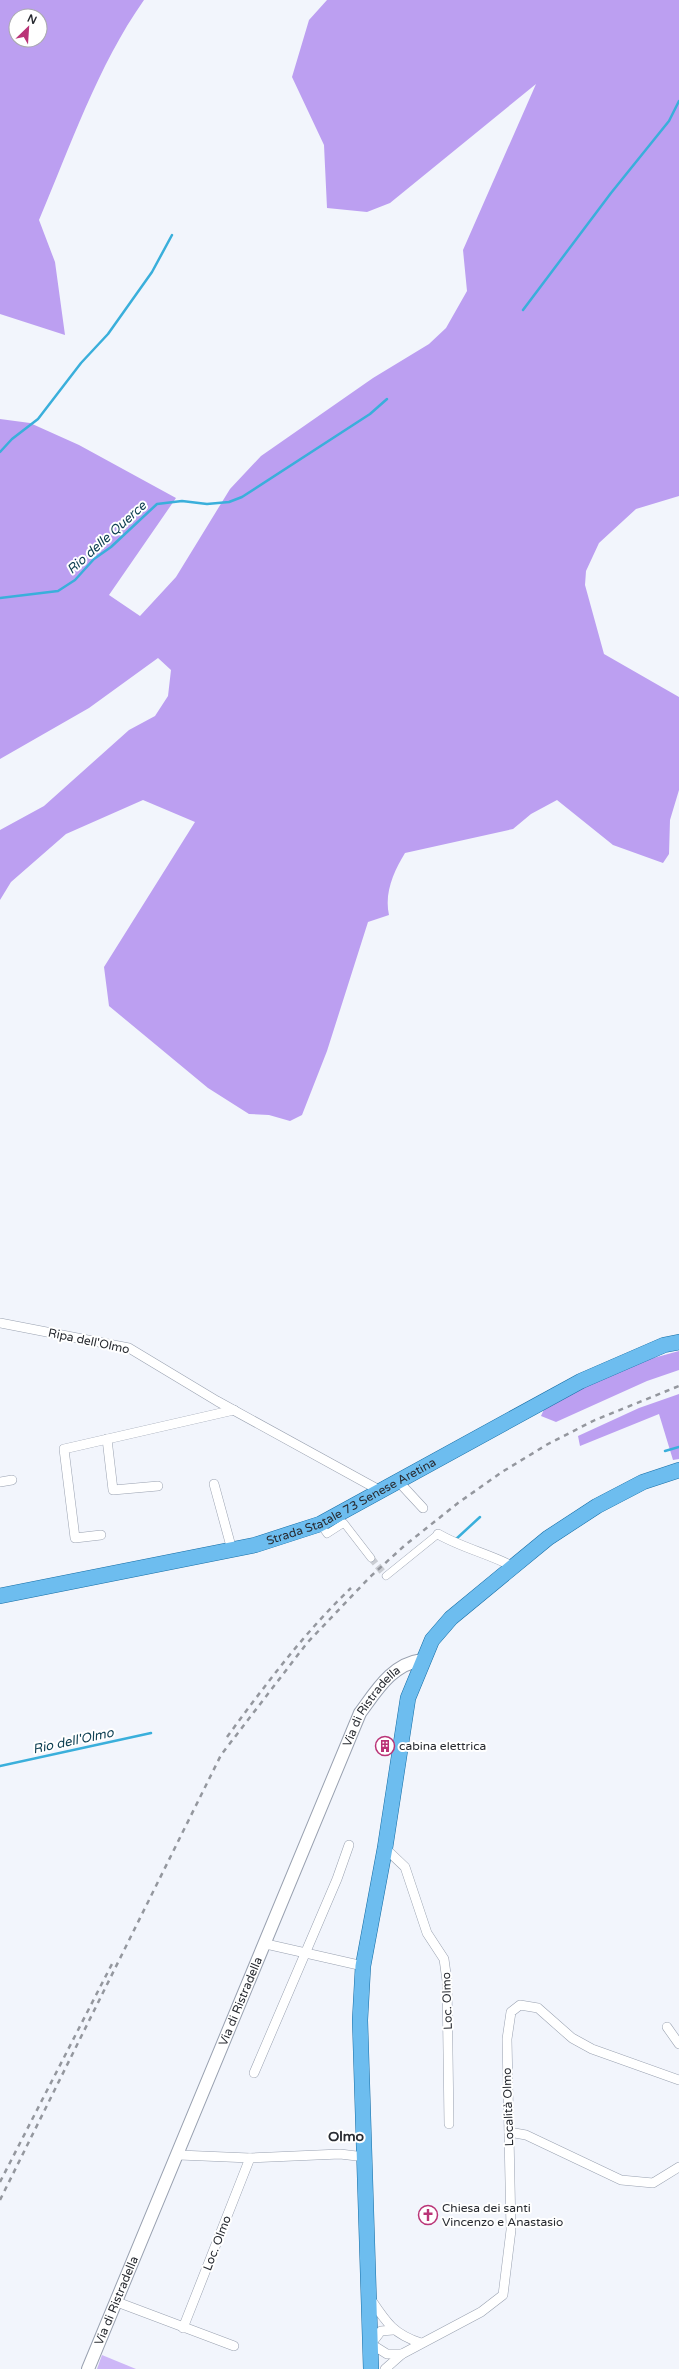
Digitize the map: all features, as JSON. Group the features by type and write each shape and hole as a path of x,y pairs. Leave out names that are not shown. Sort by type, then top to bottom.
{"main road":[{"name":"Strada Statale 73 Senese Aretina","path":"0,1596 269,1542 320,1524 379,1490 581,1381 664,1345 679,1342"},
{"path":"371,2369 360,2020 363,1966 385,1848 408,1698 422,1660 432,1640 451,1618 548,1538 597,1506 643,1482 679,1470"}],"street":[{"name":"Ripa dell'Olmo","path":"0,1323 129,1348 234,1410 379,1490"},
{"path":"101,1535 75,1538 64,1449 234,1410"},
{"path":"108,1439 113,1490 158,1486"},
{"path":"0,1482 12,1480"},
{"path":"398,1481 423,1508"},
{"path":"214,1484 232,1550"},
{"path":"320,1524 327,1534 344,1523 371,1558"},
{"path":"386,1576 438,1534 452,1542 498,1558 514,1567"},
{"name":"Via di Ristradella","path":"88,2369 179,2155 360,1713 385,1679 410,1661 422,1660"},
{"path":"254,2073 304,1952 337,1879 349,1845"},
{"name":"Loc. Olmo","path":"385,1848 405,1867 427,1933 444,1959 447,1981 449,2124"},
{"path":"266,1944 363,1966"},
{"name":"Località Olmo","path":"385,2369 402,2354 481,2312 503,2295 511,2230 507,2031 511,2012 520,2005 538,2008 572,2038 592,2048 679,2080"},
{"path":"667,2027 679,2044"},
{"path":"509,2132 526,2135 621,2180 653,2184 679,2167"},
{"path":"179,2155 250,2158 340,2154 365,2157"},
{"name":"Loc. Olmo","path":"184,2328 250,2158"},
{"path":"369,2297 393,2330 404,2338 421,2343"},
{"path":"117,2302 234,2346"},
{"path":"393,2330 380,2331 371,2344 387,2354 402,2354"}],"shaded area":[{"path":"0,0 144,0 128,25 99,79 39,220 55,262 65,335 0,314"},
{"path":"327,0 679,0 679,496 636,509 599,543 586,571 585,585 604,654 679,697 679,790 670,820 669,854 663,863 613,845 557,800 531,814 513,829 405,853 391,882 388,899 389,915 368,922 327,1051 302,1115 290,1121 269,1115 249,1114 208,1088 109,1006 104,967 195,822 143,800 66,834 11,882 0,900 0,830 44,806 129,730 155,716 168,696 171,670 158,658 89,708 0,759 0,419 30,423 79,445 176,498 109,595 140,616 176,577 230,489 261,456 373,378 429,344 446,328 467,291 463,250 536,84 390,203 367,212 327,208 324,145 292,77 309,20"},
{"path":"679,1351 679,1370 647,1381 556,1422 541,1416 545,1407 585,1387 646,1360"},
{"path":"679,1394 679,1459 673,1460 659,1414 580,1446 578,1436 639,1408"},
{"path":"102,2355 136,2369 97,2369"}],"waterway":[{"path":"523,310 611,193 669,121 679,101"},
{"path":"0,452 12,439 38,419 81,363 108,334 152,272 172,235"},
{"name":"Rio delle Querce","path":"0,598 58,591 75,580 94,559 111,547 157,504 182,501 207,504 229,502 242,497 370,414 387,399"},
{"name":"Rio dell'Olmo","path":"665,1451 679,1447"},
{"name":"Rio dell'Olmo","path":"455,1540 480,1517"},
{"name":"Rio dell'Olmo","path":"0,1766 151,1733"}],"tunnel":[{"path":"371,1558 386,1576"}],"railway":[{"path":"0,2200 221,1755 307,1643 370,1577 404,1546 458,1503 502,1472 548,1444 595,1420 679,1386"},
{"path":"227,1737 301,1641 351,1588"},
{"path":"0,2182 114,1960"}],"place":[{"name":"cabina elettrica","path":"385,1746"},
{"name":"Chiesa dei santi Vincenzo e Anastasio","path":"428,2215"}],"district":[{"name":"Olmo","path":"346,2136"}]}
